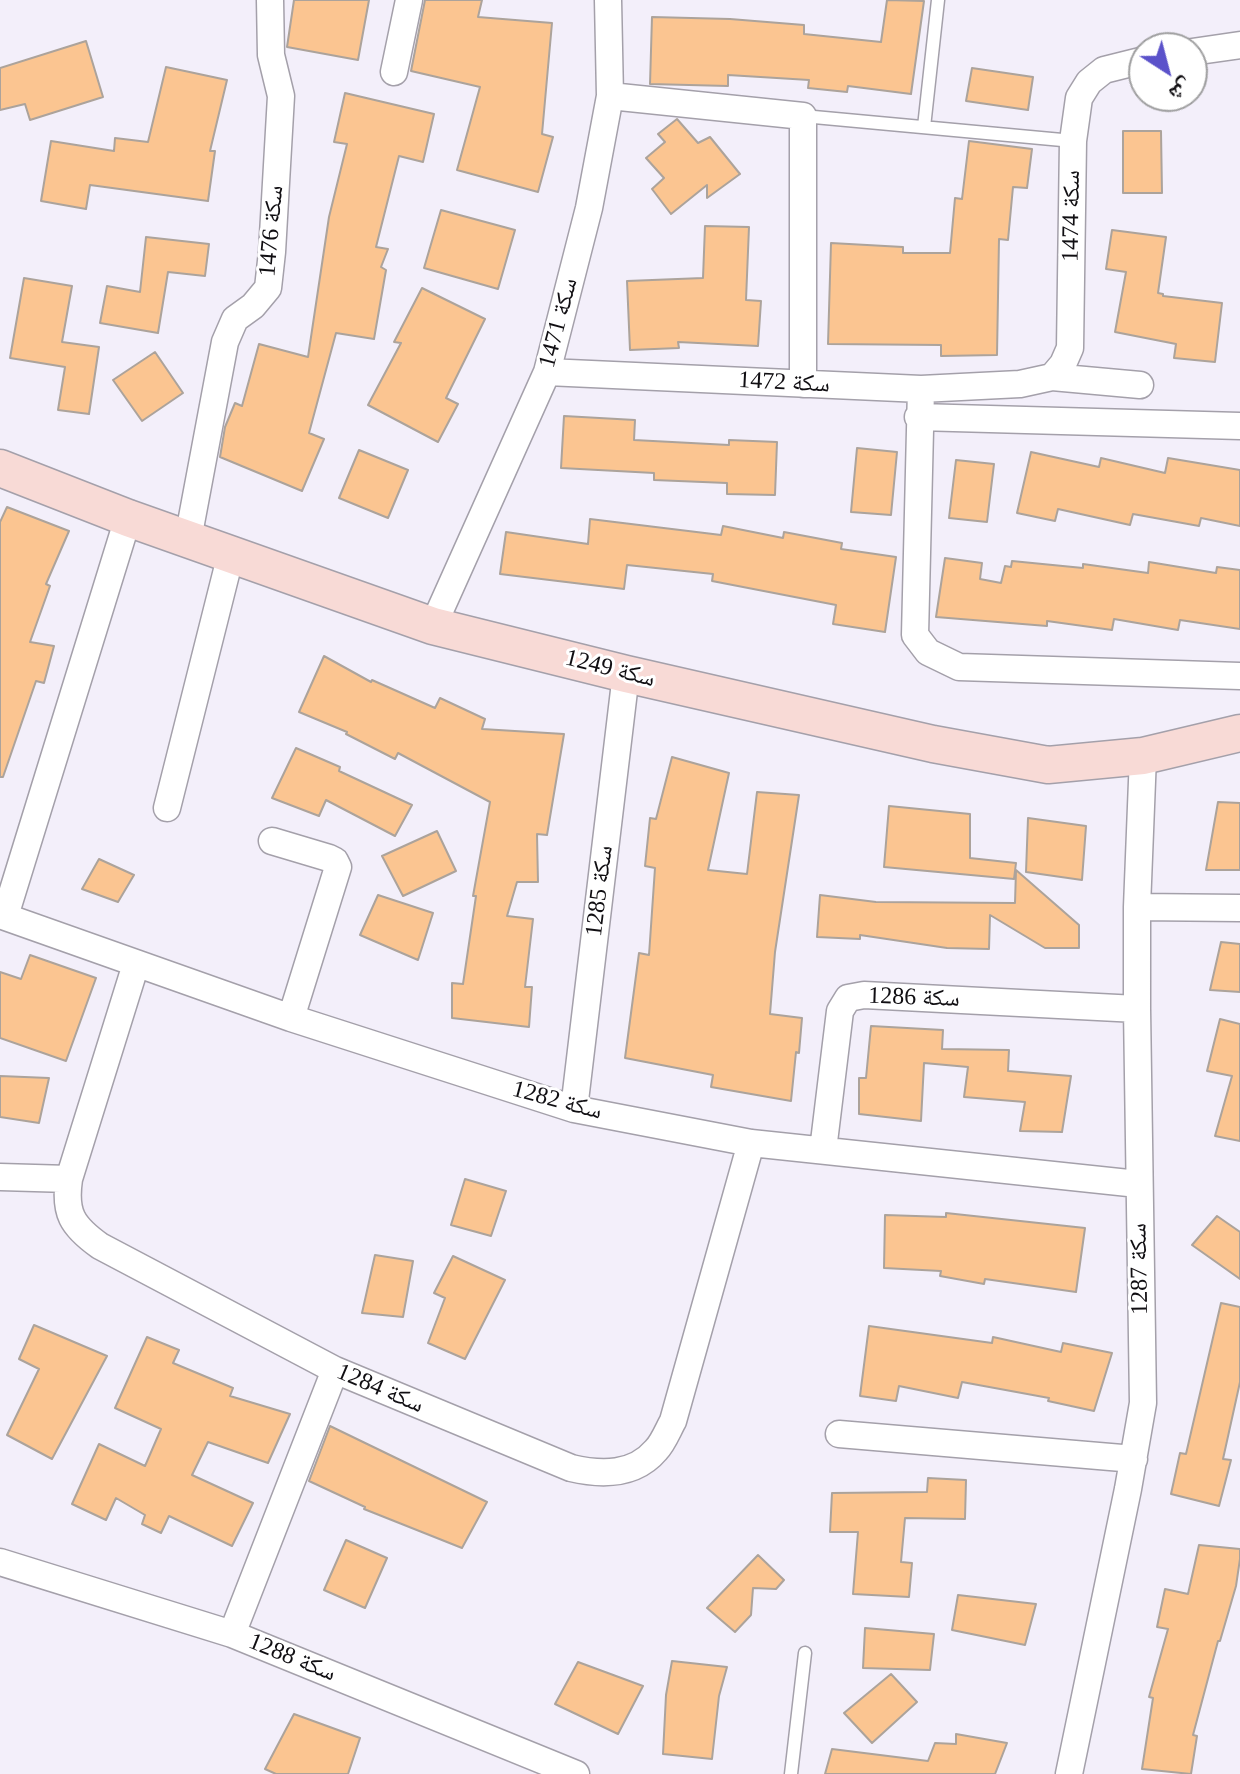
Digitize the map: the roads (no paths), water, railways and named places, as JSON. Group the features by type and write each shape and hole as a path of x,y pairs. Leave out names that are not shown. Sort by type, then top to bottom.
{"street":[{"name":"سكة 1476","path":"188,539 225,342 235,319 253,306 268,288 281,96 271,55 270,0"},
{"path":"394,72 409,0"},
{"name":"سكة 1471","path":"433,626 547,372 589,208 610,96 608,0"},
{"path":"1208,50 1240,45"},
{"name":"سكة 1474","path":"1052,377 1063,364 1070,348 1073,141 1079,98 1089,82 1104,70 1128,64"},
{"path":"610,96 803,116 803,384"},
{"name":"سكة 1472","path":"547,372 921,389 1020,384 1052,377"},
{"path":"1052,377 1140,385"},
{"path":"921,389 915,635 928,652 959,667 1240,676"},
{"path":"918,417 1240,426"},
{"name":"سكة 1249","path":"0,468 128,518 433,626 933,744 1048,765 1143,756 1240,733"},
{"path":"3,916 128,518"},
{"path":"167,808 231,554"},
{"name":"سكة 1285","path":"574,1109 626,674"},
{"name":"سكة 1287","path":"1069,1774 1143,1403 1137,907 1143,756"},
{"path":"272,841 329,858 338,867 291,1018"},
{"path":"1137,907 1240,908"},
{"name":"سكة 1282","path":"3,916 291,1018 574,1109 751,1143 1138,1184"},
{"name":"سكة 1284","path":"136,964 69,1179 66,1196 68,1214 82,1233 100,1246 335,1370 571,1468 599,1474 629,1470 656,1451 673,1421 751,1143"},
{"name":"سكة 1286","path":"823,1150 840,1011 848,998 864,995 1137,1009"},
{"path":"0,1177 69,1179"},
{"path":"232,1634 335,1370"},
{"path":"839,1434 1134,1459"},
{"name":"سكة 1288","path":"0,1562 232,1634 576,1774"}],"lane":[{"path":"924,127 938,0"},
{"path":"803,116 1073,141"},
{"path":"791,1774 805,1653"}]}
